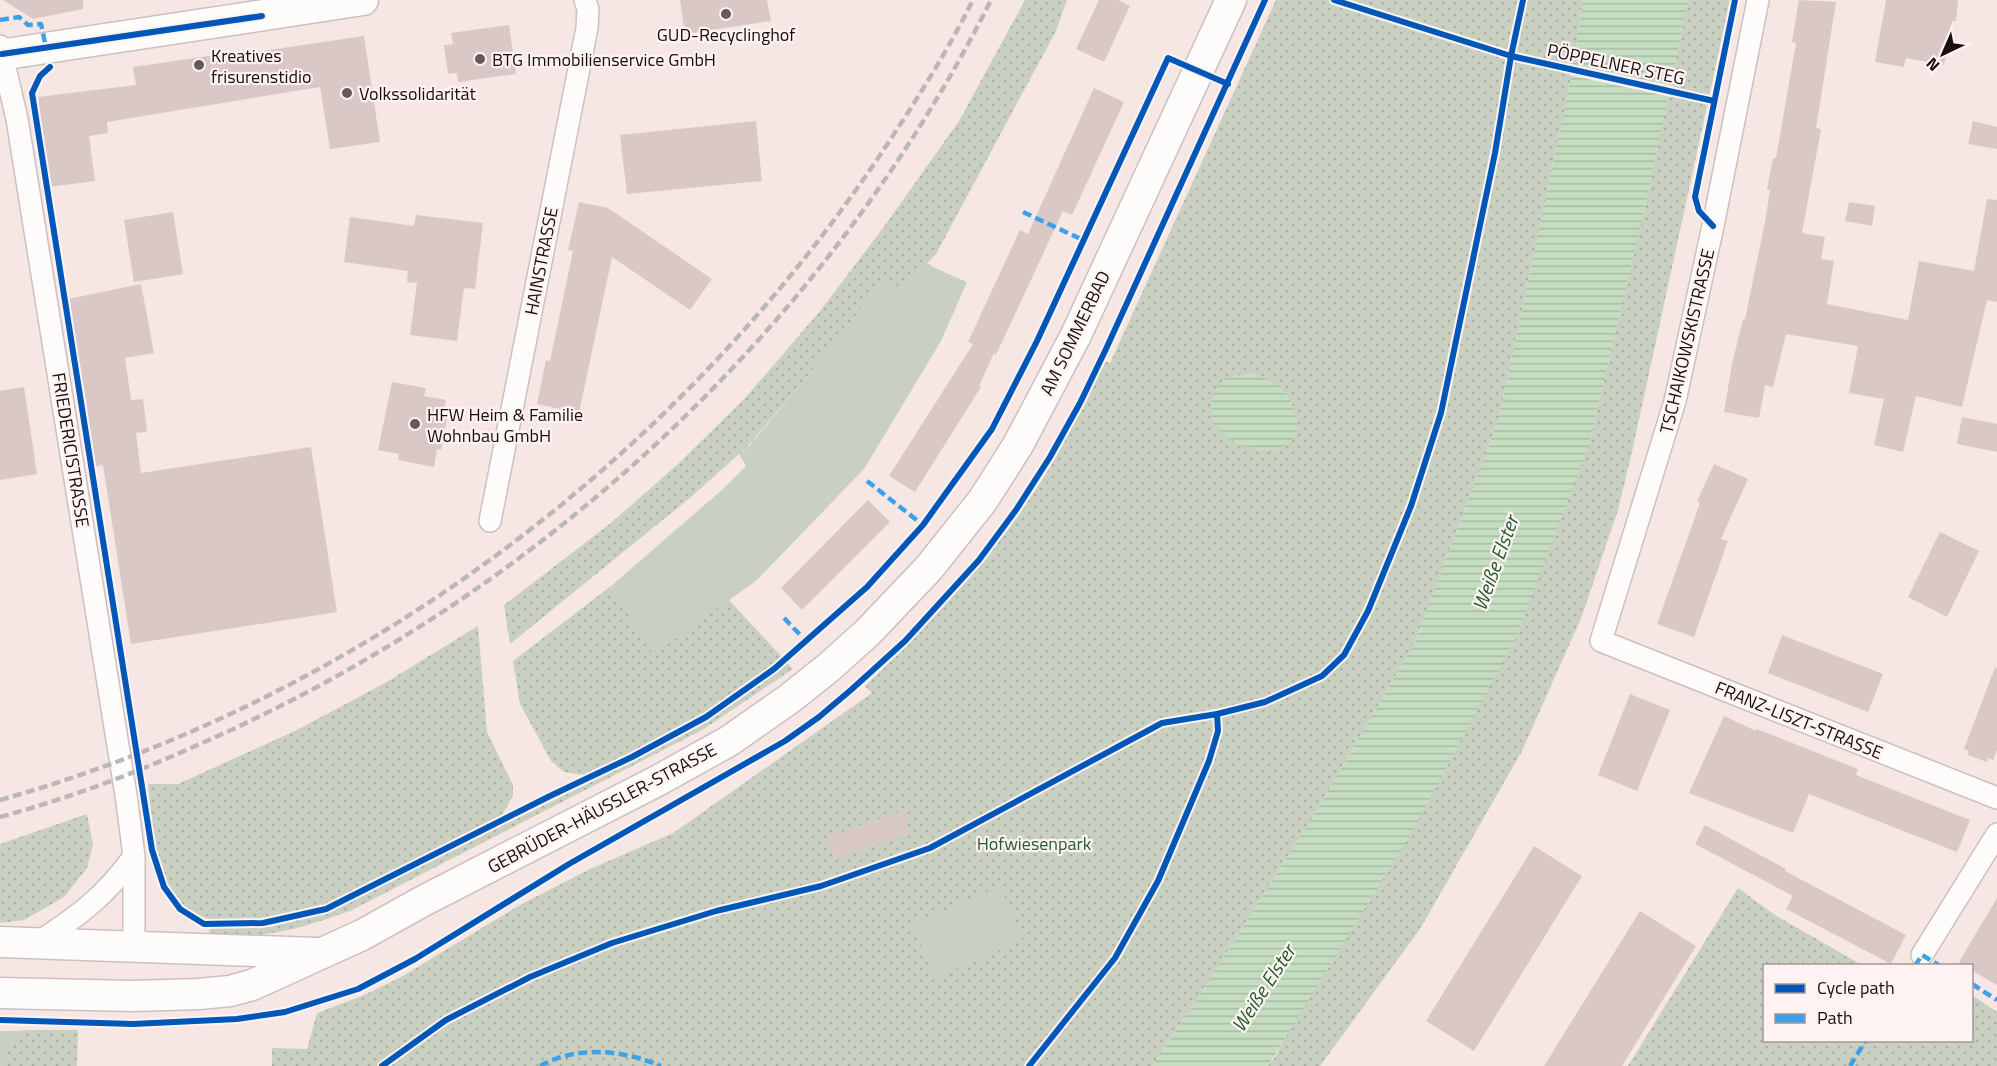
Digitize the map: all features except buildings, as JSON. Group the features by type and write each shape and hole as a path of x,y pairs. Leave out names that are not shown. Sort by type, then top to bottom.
{"main road":[{"path":"1,52 363,0"},
{"name":"AM SOMMERBAD","path":"867,633 935,561 982,500 1018,445 1076,335 1231,0"},
{"name":"GEBRÜDER-HÄUSSLER-STRASSE","path":"0,993 134,996 199,994 230,991 252,985 362,935 729,741 797,693 867,633"},
{"name":"GEBRÜDER-HÄUSSLER-STRASSE","path":"0,942 319,954"},
{"path":"134,948 134,996"}],"street":[{"name":"HAINSTRASSE","path":"490,521 587,28 588,9 585,0"},
{"name":"TSCHAIKOWSKISTRASSE","path":"1601,641 1675,401 1758,0"},
{"name":"FRIEDERICISTRASSE","path":"1,52 19,130 114,712 134,856 134,948"},
{"name":"FRANZ-LISZT-STRASSE","path":"1601,641 1997,798"},
{"path":"1922,955 1997,834"},
{"path":"37,943 88,907 117,881 134,856"}],"green space":[{"path":"1025,0 1067,0 1056,31 936,254 903,288 883,281 817,365 748,446 691,497 510,644 504,605 611,523 678,464 746,397 820,311 883,228 959,121"},
{"name":"Hofwiesenpark","path":"1276,0 1583,0 1571,78 1499,418 1414,644 1312,818 1152,1066 272,1066 272,1048 307,1049 317,1013 362,996 401,977 520,905 590,869 673,833 872,693 865,686 965,583 1010,527 1050,467 1104,361 1110,363"},
{"path":"1688,0 1730,0 1632,452 1618,510 1582,616 1522,751 1420,929 1320,1066 1268,1066 1275,1057 1589,445 1649,189"},
{"path":"927,263 967,282 941,341 864,469 756,581 653,654 611,586 723,489 746,466 739,454 749,446 817,365 883,281 903,288"},
{"path":"611,586 653,653 729,600 793,669 702,730 350,911 281,932 247,936 208,935 212,920 193,912 178,899 167,883 160,864 155,844 148,784 178,784 297,730 385,683 478,626 487,732 513,785 513,796 502,815 508,823 593,781 583,775 564,772 551,761 520,704 513,661"},
{"path":"87,814 93,845 87,868 64,897 24,920 0,923 0,844"},
{"path":"1000,886 1023,940 935,978 912,924"},
{"path":"1738,888 1775,915 1860,964 1763,964 1763,1042 1973,1042 1973,996 1997,1012 1997,1066 1628,1066"},
{"path":"78,1030 77,1066 1,1066 17,1031"},
{"path":"0,1031 17,1031 1,1066 0,1066"}],"water":[{"name":"Weiße Elster","path":"1583,0 1688,0 1649,189 1589,445 1516,638 1412,832 1268,1066 1152,1066 1312,818 1414,644 1499,418 1571,78"},
{"path":"1253,373 1280,387 1289,397 1295,412 1297,431 1289,443 1274,449 1256,449 1238,443 1222,433 1212,418 1212,399 1222,382 1227,377"}],"pier":[{"path":"1570,64 1673,86 1671,97 1569,75"}],"railway":[{"path":"0,800 131,756 258,701 379,634 494,557 601,471 702,375 793,272 876,161 915,102 973,0"},
{"path":"0,817 98,786 146,767 193,747 318,686 438,615 551,534 657,443 755,343 844,236 923,121 991,0"}],"marked path":[{"path":"0,20 19,17 28,25 41,24 47,52"},
{"path":"1023,212 1083,240"},
{"path":"867,481 923,525"},
{"path":"784,618 807,642"},
{"path":"1916,964 1922,955 1937,964"},
{"path":"1973,985 1997,1000"},
{"path":"1850,1066 1865,1042"},
{"path":"540,1066 570,1055 600,1052 631,1056 661,1066"}],"cycle path":[{"path":"0,1020 133,1024 237,1019 285,1012 358,989 415,959 569,864 785,741 819,717 905,641 979,560 1016,510 1050,457 1106,349 1265,0"},
{"name":"PÖPPELNER STEG","path":"1334,0 1511,56 1714,101"},
{"path":"1029,1066 1115,958 1158,881 1209,761 1218,731 1217,714 1265,702 1322,676 1344,655 1368,611 1411,506 1441,413 1495,153 1523,0"},
{"path":"1713,226 1699,211 1695,197 1735,0"},
{"path":"2,54 262,16"},
{"path":"50,67 40,76 32,93 152,850 164,887 180,909 204,924 263,923 326,909 632,757 706,717 774,669 867,587 923,525 992,429 1037,341 1168,58 1228,84"},
{"path":"382,1066 446,1020 530,977 612,943 716,911 821,886 930,848 1162,723 1217,714"}],"place":[{"name":"GUD-Recyclinghof","path":"726,14"},
{"name":"BTG Immobilienservice GmbH","path":"480,59"},
{"name":"Kreatives frisurenstidio","path":"199,65"},
{"name":"Volkssolidarität","path":"347,93"},
{"name":"HFW Heim & Familie Wohnbau GmbH","path":"415,424"}]}
